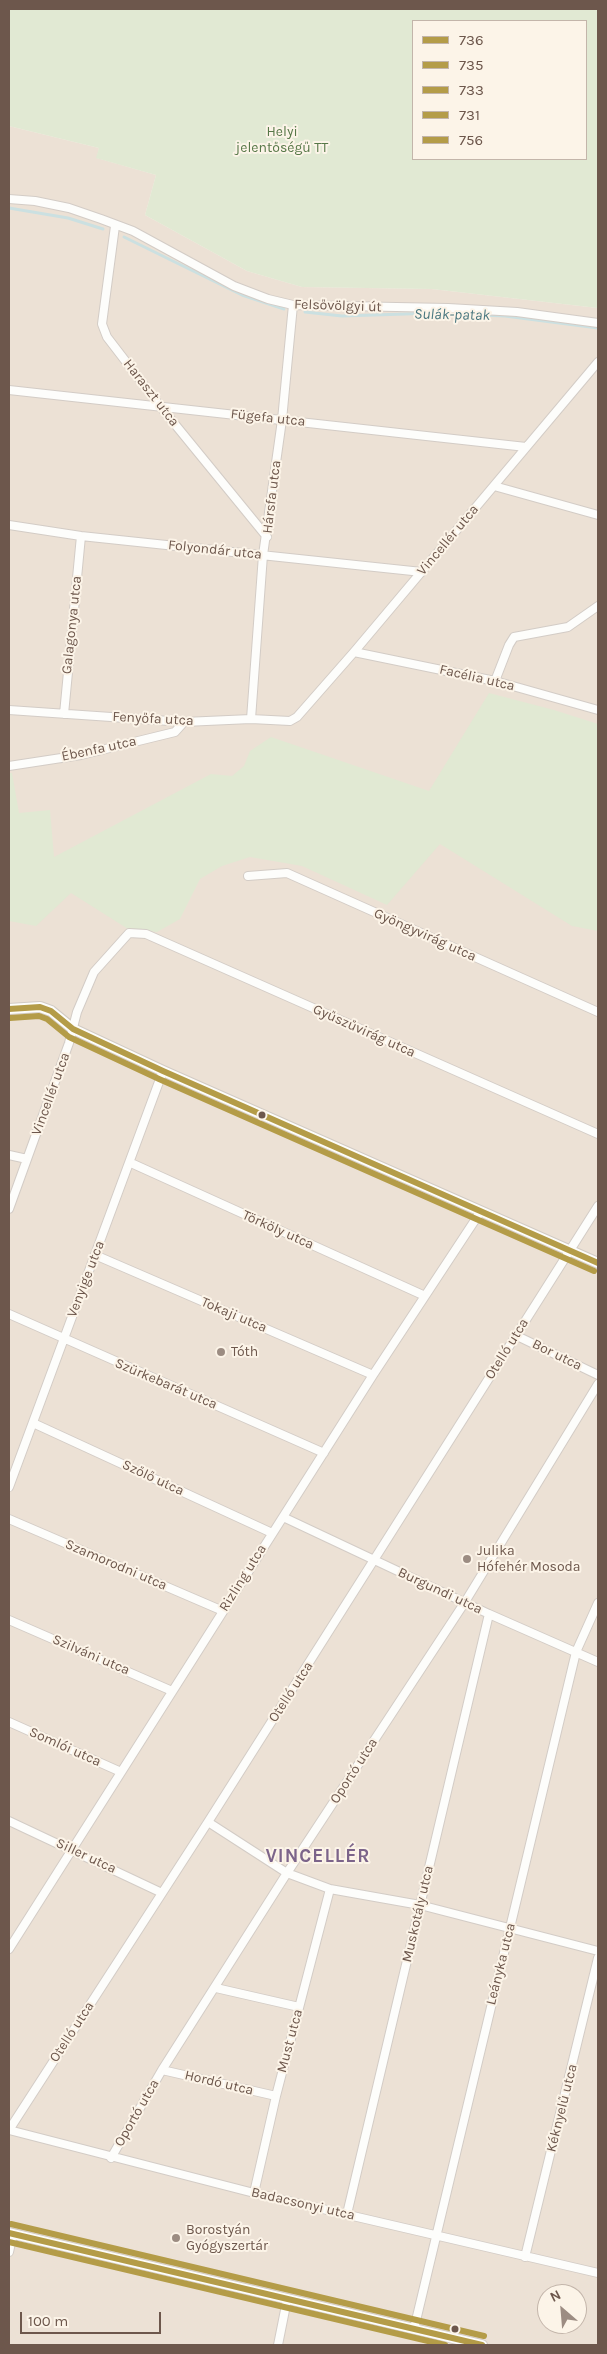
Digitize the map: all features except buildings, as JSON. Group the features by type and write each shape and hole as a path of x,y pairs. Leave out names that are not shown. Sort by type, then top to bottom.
{"street":[{"name":"Felsővölgyi út","path":"9,199 35,201 68,208 133,231 234,286 268,300 293,306 458,308 517,312 598,323"},
{"name":"Haraszt utca","path":"115,226 102,324 107,337 160,406 267,537"},
{"name":"Hársfa utca","path":"251,719 263,555 282,420 293,306"},
{"name":"Vincellér utca","path":"297,717 422,572 598,362"},
{"name":"Fügefa utca","path":"9,390 526,447"},
{"path":"494,486 598,515"},
{"name":"Folyondár utca","path":"9,525 81,536 422,572"},
{"name":"Galagonya utca","path":"64,714 81,536"},
{"path":"495,681 510,640 568,627 598,606"},
{"name":"Facélia utca","path":"354,652 495,681 598,710"},
{"name":"Fenyőfa utca","path":"9,710 184,722 251,719 290,721 297,717"},
{"name":"Ébenfa utca","path":"9,766 82,755 175,732 184,722"},
{"name":"Gyöngyvirág utca","path":"248,876 287,873 598,1012"},
{"name":"Vincellér utca","path":"9,1209 74,1029 77,1012 94,972 129,933"},
{"name":"Gyűszűvirág utca","path":"129,933 146,934 598,1134"},
{"path":"9,1009 40,1007 52,1011 74,1029 163,1071 482,1210 598,1263"},
{"name":"Venyige utca","path":"9,1487 163,1071"},
{"path":"9,1155 27,1159"},
{"name":"Törköly utca","path":"130,1163 425,1296"},
{"name":"Otelló utca","path":"9,2130 375,1561 515,1335 571,1252 598,1206"},
{"name":"Rizling utca","path":"9,1949 373,1375 482,1210"},
{"name":"Tokaji utca","path":"95,1255 373,1375"},
{"name":"Szürkebarát utca","path":"9,1314 324,1453"},
{"name":"Bor utca","path":"515,1335 598,1375"},
{"name":"Oportó utca","path":"111,2158 162,2070 216,1988 287,1873 465,1602 598,1384"},
{"name":"Szőlő utca","path":"33,1423 272,1533"},
{"name":"Burgundi utca","path":"283,1517 489,1614 598,1662"},
{"name":"Szamorodni utca","path":"9,1519 223,1611"},
{"name":"Leányka utca","path":"414,2329 576,1652 598,1603"},
{"name":"Muskotály utca","path":"347,2214 489,1614"},
{"name":"Szilváni utca","path":"9,1620 172,1690"},
{"name":"Somlói utca","path":"9,1722 121,1772"},
{"name":"Siller utca","path":"9,1821 162,1893"},
{"path":"208,1822 287,1873 330,1888 420,1905 598,1951"},
{"name":"Must utca","path":"254,2193 276,2096 330,1888"},
{"name":"Kéknyelű utca","path":"525,2257 598,1958"},
{"path":"216,1988 299,2007"},
{"name":"Hordó utca","path":"162,2070 276,2096"},
{"name":"Badacsonyi utca","path":"9,2130 111,2158 254,2193 598,2273"},
{"path":"9,2252 11,2234 475,2345"},
{"path":"278,2345 288,2300"}],"shaded area":[{"path":"9,126 99,148 97,158 156,175 145,215 247,271 302,287 432,289 598,308 598,2345 9,2345"}],"green space":[{"name":"Helyi jelentőségű TT","path":"9,9 598,9 598,308 432,289 302,287 247,271 145,215 156,175 96,158 99,148 9,126"},
{"path":"489,693 598,724 598,931 572,926 440,844 387,905 302,866 250,857 222,866 200,879 180,919 157,932 128,929 71,893 36,926 9,921 9,773 12,773 19,813 50,810 54,857 211,774 232,776 244,766 250,751 271,737 429,791"}],"waterway":[{"name":"Sulák-patak","path":"9,208 68,218 103,229"},
{"name":"Sulák-patak","path":"124,237 242,295 284,309"},
{"name":"Sulák-patak","path":"305,312 342,316 437,313 505,316 598,328"}],"transit line":[{"name":"736","path":"9,1009 40,1007 51,1011 73,1029 163,1071 598,1263"},
{"name":"733","path":"10,1018 39,1016 47,1019 69,1037 159,1079 594,1271"},
{"name":"756","path":"11,2224 484,2336"},
{"name":"735","path":"9,2233 482,2345"},
{"name":"731","path":"9,2242 445,2345"}],"place":[{"name":"Tóth","path":"221,1352"},
{"name":"Julika Hófehér Mosoda","path":"467,1559"},
{"name":"Borostyán Gyógyszertár","path":"176,2238"}],"district":[{"name":"VINCELLÉR","path":"318,1857"}]}
